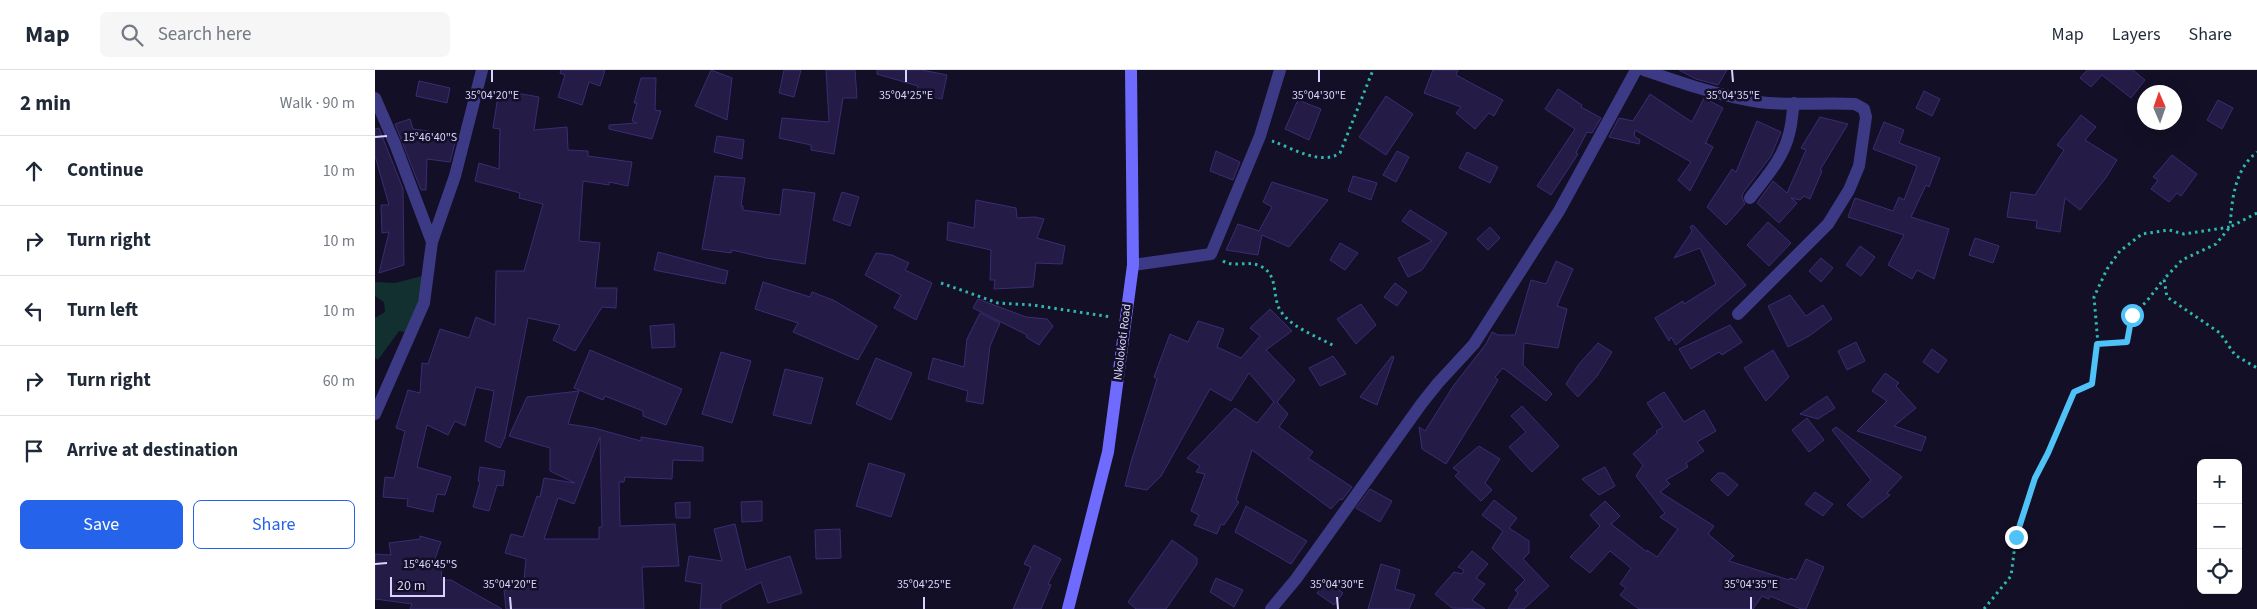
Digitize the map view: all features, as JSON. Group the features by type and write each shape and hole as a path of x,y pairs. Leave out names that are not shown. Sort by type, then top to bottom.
{"main road":[{"name":"Nkolokoti Road","path":"1068,609 1109,452 1133,265 1131,70"}],"street":[{"path":"375,414 424,303 432,242 455,176 482,70"},
{"path":"1133,265 1211,254 1260,136 1280,70"},
{"path":"1271,609 1302,571 1370,473 1427,397 1474,344 1559,211 1636,70"},
{"path":"1644,70 1699,89 1731,97 1761,102 1855,104 1864,109 1866,117 1859,166 1849,190 1828,224 1738,314"},
{"path":"375,98 395,144 432,242"},
{"path":"1750,198 1783,152 1789,135 1794,103"}],"path":[{"path":"1260,136 1320,158 1332,158 1340,153 1373,70"},
{"path":"2097,344 2127,342 2132,315 2146,302 2164,278 2182,260 2216,244 2230,227 2233,198 2241,170 2257,152"},
{"path":"1984,609 2011,576 2016,537 2035,478 2048,453 2074,392 2092,384 2097,344 2094,297 2107,269 2120,251 2142,234 2169,230 2184,234 2230,227 2257,213"},
{"path":"1211,254 1228,264 1260,265 1272,276 1278,307 1287,319 1334,346"},
{"path":"2164,278 2167,298 2220,333 2235,355 2257,368"},
{"path":"941,283 999,303 1033,304 1125,319"}],"green space":[{"path":"422,276 426,300 411,333 399,331 378,360 375,358 375,318 385,312 384,302 375,296 375,282 395,283"}],"building":[{"path":"561,70 605,70 600,86 589,82 582,105 558,97 565,75 560,73"},
{"path":"711,70 732,78 727,120 695,106"},
{"path":"784,70 801,70 794,97 779,93"},
{"path":"826,70 855,70 857,98 843,98 834,154 811,150 811,145 779,138 782,118 829,122"},
{"path":"877,70 922,70 947,75 942,99 916,94 918,86 877,74"},
{"path":"1433,70 1458,70 1456,75 1503,100 1494,116 1489,113 1475,129 1456,113 1461,107 1424,93"},
{"path":"1679,70 1727,70 1718,85 1696,79"},
{"path":"2087,70 2133,70 2145,80 2141,85 2137,85 2137,90 2131,98 2102,75 2091,87 2080,78"},
{"path":"641,78 656,78 655,110 661,111 652,139 609,129 609,125 637,123 632,121 637,103 634,103"},
{"path":"419,81 450,88 447,103 416,96"},
{"path":"1558,89 1582,105 1581,107 1601,118 1592,133 1587,132 1576,153 1578,154 1551,195 1537,186 1575,129 1545,109"},
{"path":"499,90 539,97 534,130 567,127 568,150 588,151 588,156 632,162 628,186 609,182 609,185 583,181 579,241 600,243 595,288 617,288 616,308 602,307 575,351 553,340 560,325 528,318 505,437 500,448 485,441 494,391 476,387 465,426 455,421 448,435 427,425 417,467 451,477 445,495 437,494 433,512 407,506 408,499 383,497 385,477 394,478 405,431 396,428 408,390 420,393 422,363 428,364 440,329 469,338 476,317 495,325 496,271 524,271 543,204 519,198 520,193 475,181 479,163 499,169 500,129 493,128"},
{"path":"1924,91 1940,99 1932,116 1916,108"},
{"path":"1650,94 1692,122 1704,98 1723,108 1705,144 1713,147 1690,191 1678,180 1691,162 1635,130 1634,136 1640,140 1639,144 1609,137 1619,118 1633,121"},
{"path":"1386,96 1413,114 1386,155 1359,137"},
{"path":"1298,100 1321,109 1309,140 1285,129"},
{"path":"2218,100 2233,108 2222,129 2207,120"},
{"path":"2081,115 2096,127 2085,140 2117,160 2105,179 2080,210 2065,198 2060,232 2036,228 2037,221 2007,217 2011,192 2035,195 2064,150 2057,145"},
{"path":"1820,117 1848,124 1820,170 1822,171 1810,199 1804,196 1800,200 1791,198 1797,203 1779,223 1757,203 1773,181 1787,193 1806,150 1801,148"},
{"path":"410,119 413,129 457,135 450,162 427,159 426,190 421,190 395,124"},
{"path":"1757,121 1781,132 1771,156 1743,193 1742,197 1745,204 1726,225 1707,207 1732,169 1736,172"},
{"path":"1884,122 1904,130 1899,143 1940,158 1929,187 1926,185 1911,217 1949,229 1934,279 1917,270 1912,279 1888,265 1904,235 1848,217 1855,198 1893,211 1899,197 1904,200 1917,166 1873,149"},
{"path":"379,128 403,189 404,265 379,273 389,232 382,233 381,205 389,205 375,156 375,129"},
{"path":"717,136 744,140 742,159 714,152"},
{"path":"1216,151 1240,162 1233,180 1210,171"},
{"path":"1397,151 1409,157 1396,182 1383,175"},
{"path":"1467,152 1498,167 1490,183 1459,168"},
{"path":"2172,155 2197,174 2181,196 2177,193 2169,202 2151,189 2158,180 2153,177"},
{"path":"715,176 745,178 741,206 743,206 743,210 780,215 783,189 815,193 805,264 732,250 731,253 702,249"},
{"path":"1353,176 1377,183 1371,200 1348,191"},
{"path":"1272,182 1328,200 1289,247 1262,235 1258,255 1226,250 1238,224 1259,231 1272,207 1263,202"},
{"path":"842,192 859,197 850,226 833,220"},
{"path":"976,200 1016,208 1017,218 1035,217 1044,219 1037,238 1065,246 1062,264 1036,263 1033,287 994,289 995,280 990,280 991,250 947,240 948,222 974,228"},
{"path":"1410,210 1447,233 1422,270 1408,277 1398,258 1432,241 1402,221"},
{"path":"1768,222 1791,243 1769,266 1747,245"},
{"path":"1693,225 1746,285 1676,345 1671,337 1669,341 1655,318 1683,301 1684,304 1716,284 1700,248 1674,258 1692,231 1690,227"},
{"path":"1490,227 1500,238 1488,250 1477,239"},
{"path":"1975,238 1999,246 1993,263 1969,255"},
{"path":"1340,243 1358,253 1345,270 1330,260"},
{"path":"1860,246 1875,257 1861,276 1846,265"},
{"path":"658,252 728,271 725,284 654,270"},
{"path":"876,253 892,255 909,263 905,270 932,283 916,320 894,308 901,295 865,275"},
{"path":"1821,258 1833,268 1821,282 1809,271"},
{"path":"1556,261 1573,269 1557,306 1567,309 1558,348 1524,343 1523,365 1552,394 1546,401 1503,368 1495,377 1498,380 1446,464 1422,449 1419,427 1425,431 1454,385 1486,344 1492,332 1498,335 1515,335 1531,280 1546,284"},
{"path":"763,282 810,297 812,292 833,300 877,326 858,360 793,332 798,323 755,309"},
{"path":"1395,283 1407,292 1397,306 1384,297"},
{"path":"1790,295 1806,316 1823,305 1832,319 1809,336 1788,347 1768,306"},
{"path":"978,299 1026,317 1047,319 1053,326 1039,345 1026,337 1027,335 973,308"},
{"path":"1361,304 1376,325 1356,344 1337,319"},
{"path":"1270,309 1292,331 1266,350 1295,380 1277,402 1288,414 1279,427 1313,452 1308,458 1352,487 1342,500 1340,499 1331,509 1252,450 1236,500 1239,502 1224,525 1221,524 1217,534 1194,525 1199,515 1191,511 1205,474 1196,472 1200,466 1187,458 1235,408 1257,423 1274,402 1249,373 1231,401 1210,389 1161,476 1147,490 1125,486 1157,379 1154,377 1170,334 1188,342 1198,321 1224,329 1217,347 1241,358 1260,336 1250,328"},
{"path":"980,313 1000,323 990,346 983,404 966,401 968,391 928,379 933,358 964,367 967,339"},
{"path":"674,324 675,347 652,348 650,326"},
{"path":"1730,325 1742,342 1722,355 1719,352 1691,369 1679,349"},
{"path":"1856,342 1865,361 1847,370 1838,351"},
{"path":"1598,343 1612,352 1597,376 1578,397 1566,384 1579,364"},
{"path":"1932,349 1947,360 1938,373 1923,362"},
{"path":"590,350 682,389 666,425 643,416 643,411 605,396 603,400 574,388"},
{"path":"1773,350 1789,377 1766,401 1744,368"},
{"path":"721,352 751,361 732,423 702,414"},
{"path":"1333,356 1346,374 1320,386 1309,368"},
{"path":"1392,356 1394,357 1377,405 1360,397"},
{"path":"876,358 912,373 891,420 856,404"},
{"path":"785,369 823,378 811,424 773,415"},
{"path":"1885,373 1899,383 1896,386 1916,408 1894,426 1926,437 1921,451 1857,431 1887,401 1872,391"},
{"path":"579,391 568,424 594,428 641,441 641,437 703,447 703,461 673,460 672,479 625,477 624,482 619,482 620,526 675,524 679,566 642,567 644,609 506,609 504,590 523,590 526,559 505,553 511,534 523,537 537,496 540,497 544,478 575,483 550,471 550,448 509,436 527,397","holes":["600,437 602,527 599,527 599,539 544,539 558,498 574,504"]},
{"path":"1664,392 1684,422 1704,410 1716,431 1697,442 1704,451 1686,463 1688,467 1666,480 1670,484 1660,492 1714,526 1708,534 1734,556 1729,561 1789,580 1790,578 1796,580 1806,559 1824,567 1806,609 1801,609 1770,596 1769,599 1762,596 1753,609 1639,609 1620,595 1626,588 1620,584 1631,568 1610,551 1590,573 1570,557 1600,526 1590,515 1605,501 1620,516 1611,524 1647,552 1647,550 1657,557 1678,529 1660,517 1665,513 1636,476 1643,465 1633,454 1657,433 1656,431 1663,427 1647,403"},
{"path":"1827,396 1835,408 1818,419 1800,414"},
{"path":"1522,406 1559,446 1532,472 1509,447 1526,432 1511,416"},
{"path":"1807,418 1824,440 1809,452 1792,430"},
{"path":"1836,427 1902,477 1887,493 1890,495 1862,518 1847,505 1871,480 1832,430"},
{"path":"1479,446 1500,459 1485,483 1492,490 1481,501 1455,476 1459,472 1453,468"},
{"path":"869,463 905,474 891,517 856,506"},
{"path":"480,467 505,471 503,486 497,485 489,511 473,507 480,482 478,481"},
{"path":"1605,467 1615,486 1599,495 1582,479"},
{"path":"1718,473 1724,473 1738,485 1728,496 1711,480"},
{"path":"1370,489 1392,501 1380,522 1356,508"},
{"path":"1815,492 1833,504 1823,516 1805,504"},
{"path":"1494,500 1517,518 1509,528 1529,541 1529,553 1523,559 1549,586 1524,609 1508,609 1518,593 1515,590 1525,580 1492,548 1503,531 1482,515"},
{"path":"762,501 762,521 742,522 741,502"},
{"path":"690,502 690,518 676,518 675,503"},
{"path":"1246,506 1307,541 1291,564 1235,532"},
{"path":"735,524 746,570 790,556 802,593 768,603 761,582 721,604 721,609 700,609 702,584 685,581 689,556 722,561 714,529"},
{"path":"840,529 841,558 816,559 815,530"},
{"path":"420,536 441,542 433,564 442,567 441,580 451,580 502,609 410,609 412,604 375,599 375,554 391,555 389,543 420,539"},
{"path":"1172,540 1197,558 1197,564 1166,609 1136,609 1128,602"},
{"path":"1034,545 1061,559 1048,584 1051,585 1041,609 1013,609 1031,567 1024,564"},
{"path":"1472,551 1488,564 1476,578 1485,584 1472,600 1485,609 1452,608 1435,594 1454,572 1462,574 1464,570 1458,567"},
{"path":"1381,564 1400,570 1395,589 1415,595 1409,609 1368,609"},
{"path":"1216,578 1243,590 1234,607 1210,592"},
{"path":"1326,581 1343,593 1334,605 1317,593"}],"route":[{"path":"2016,537 2035,478 2048,453 2074,392 2092,384 2097,344 2127,342 2132,315"}]}
